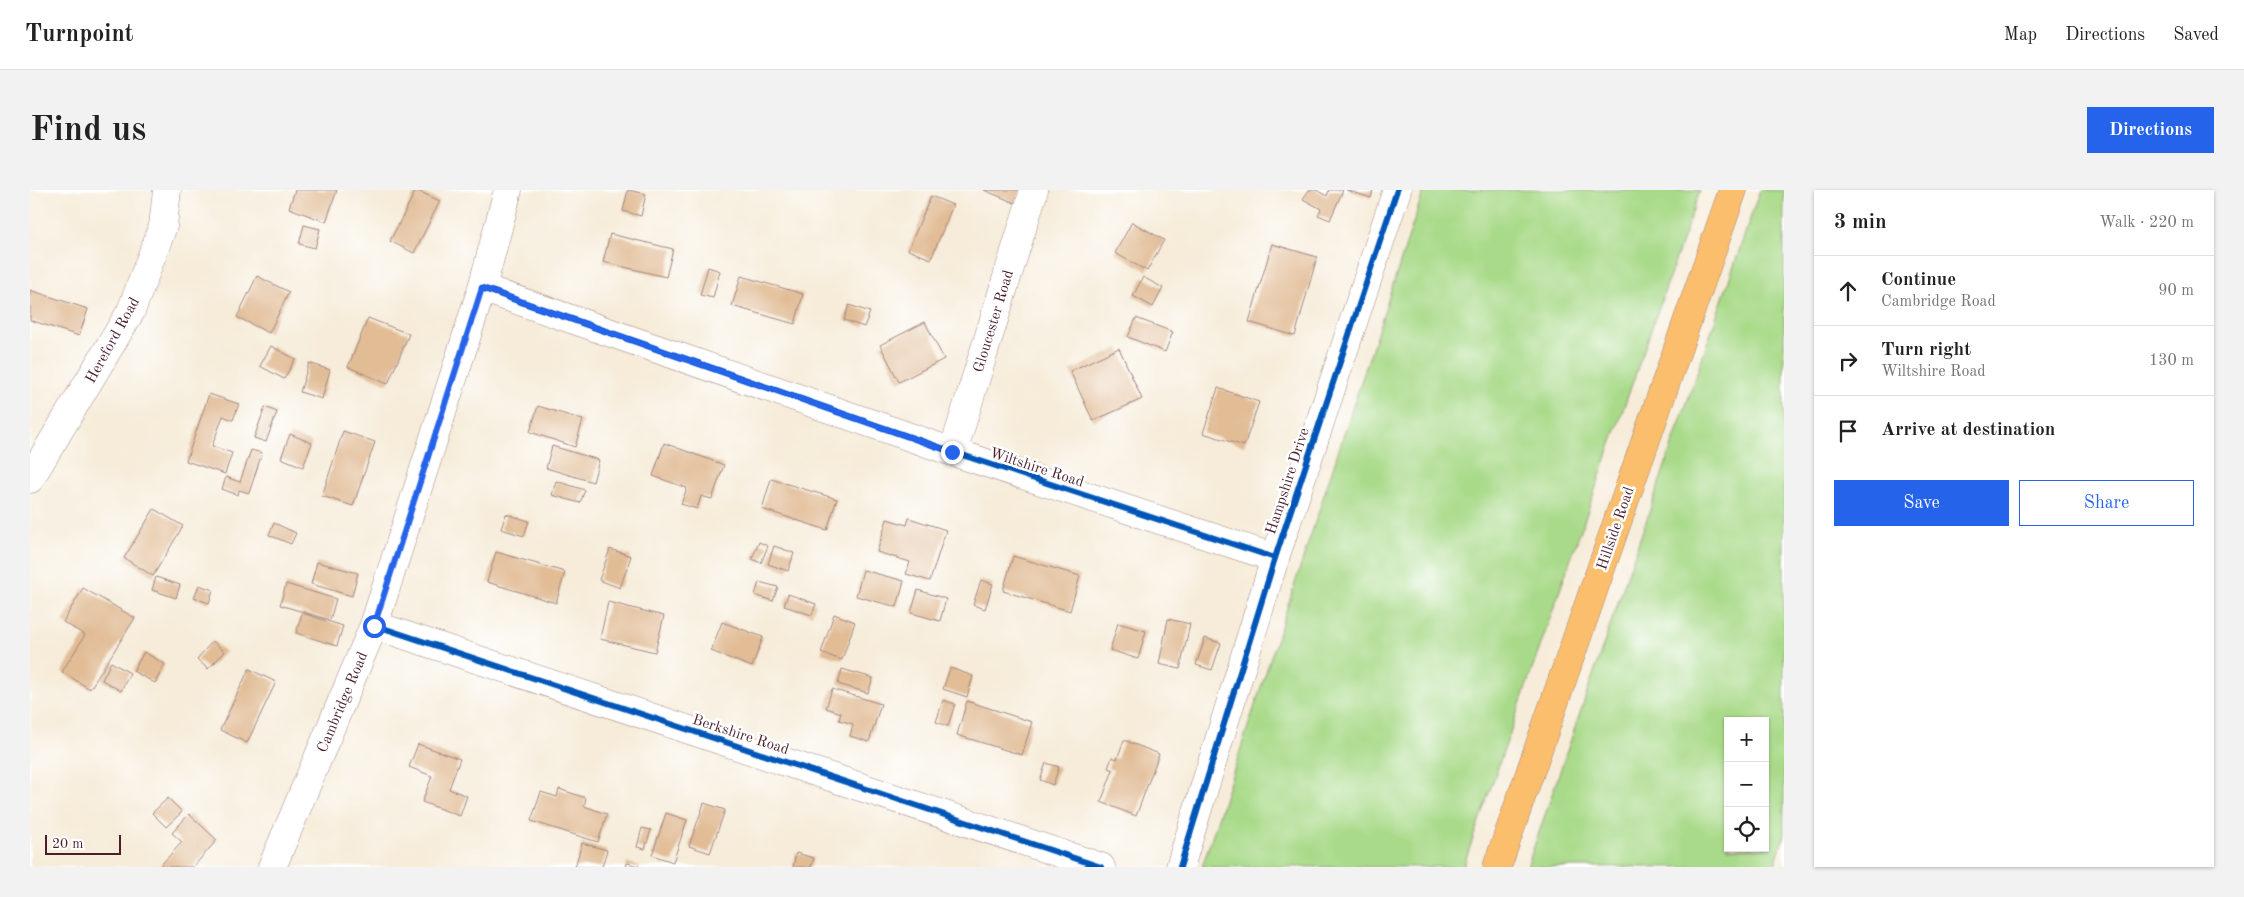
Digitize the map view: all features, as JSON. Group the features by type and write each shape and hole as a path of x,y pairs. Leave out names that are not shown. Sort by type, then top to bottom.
{"main road":[{"name":"Hillside Road","path":"1497,867 1733,190"}],"street":[{"name":"Hereford Road","path":"30,479 131,311 163,226 167,190"},
{"name":"Cambridge Road","path":"272,867 374,626 482,288 508,190"},
{"name":"Gloucester Road","path":"952,452 1034,190"},
{"name":"Hampshire Drive","path":"1180,867 1274,558 1397,190"},
{"name":"Wiltshire Road","path":"482,288 952,452 1274,558"},
{"name":"Berkshire Road","path":"374,626 1101,867"}],"green space":[{"path":"1424,190 1700,190 1463,867 1202,867"},
{"path":"1760,190 1784,190 1784,836 1774,867 1527,867"}],"building":[{"path":"295,190 337,190 326,222 289,208"},
{"path":"416,190 440,201 414,253 390,241"},
{"path":"628,190 646,194 641,216 623,211"},
{"path":"984,190 1021,190 1015,203"},
{"path":"1309,190 1316,190 1327,196 1329,190 1343,190 1330,220 1318,215 1321,209 1303,199"},
{"path":"1346,190 1373,190 1371,198"},
{"path":"931,196 953,205 931,259 908,250"},
{"path":"1132,222 1164,240 1147,271 1115,253"},
{"path":"304,225 320,229 315,248 299,244"},
{"path":"610,234 673,249 666,277 603,262"},
{"path":"1272,244 1317,257 1295,336 1249,322"},
{"path":"708,267 720,271 713,298 700,295"},
{"path":"257,276 289,292 269,333 237,317"},
{"path":"741,276 803,294 795,324 732,306"},
{"path":"1143,277 1163,288 1153,307 1133,296"},
{"path":"30,290 88,309 79,336 30,320"},
{"path":"849,305 870,312 864,327 844,320"},
{"path":"368,318 409,334 388,384 348,367"},
{"path":"1136,318 1173,332 1165,352 1128,337"},
{"path":"925,322 944,359 899,382 880,345"},
{"path":"271,346 295,359 284,379 260,366"},
{"path":"1119,348 1142,399 1093,421 1070,371"},
{"path":"309,363 330,370 322,399 300,392"},
{"path":"1218,388 1259,402 1244,446 1203,433"},
{"path":"209,394 239,404 233,420 223,416 212,446 232,453 225,474 186,461"},
{"path":"538,406 583,420 575,447 530,432"},
{"path":"265,407 277,412 266,442 254,438"},
{"path":"343,431 375,442 353,506 322,496"},
{"path":"290,434 312,443 303,467 281,458"},
{"path":"664,443 724,465 712,499 701,496 697,509 681,504 687,488 653,476"},
{"path":"552,446 599,460 593,482 546,468"},
{"path":"251,450 262,453 249,493 239,490 238,495 222,489 226,477 240,482"},
{"path":"771,479 837,499 827,530 762,509"},
{"path":"556,481 585,490 580,503 552,495"},
{"path":"154,509 183,526 153,576 124,558"},
{"path":"506,514 529,521 524,536 501,529"},
{"path":"909,518 946,530 930,581 906,574 910,562 877,552 887,519 907,525"},
{"path":"274,523 296,533 291,544 269,535"},
{"path":"759,542 768,546 761,563 752,559"},
{"path":"774,546 794,553 788,571 768,564"},
{"path":"610,549 631,556 620,588 599,580"},
{"path":"496,552 565,572 556,603 487,582"},
{"path":"1013,556 1080,576 1070,611 1003,591"},
{"path":"317,562 358,573 352,596 311,584"},
{"path":"863,570 904,581 897,607 856,596"},
{"path":"156,577 180,585 176,598 152,590"},
{"path":"981,580 993,584 985,609 973,605"},
{"path":"759,582 778,587 773,601 755,595"},
{"path":"286,584 336,599 330,620 280,605"},
{"path":"199,585 213,590 209,603 194,598"},
{"path":"83,588 135,618 90,689 62,672 85,635 63,622"},
{"path":"918,590 946,599 940,621 911,613"},
{"path":"788,594 816,604 812,615 784,606"},
{"path":"608,602 664,616 655,652 600,639"},
{"path":"302,613 343,626 337,646 296,633"},
{"path":"834,614 855,622 842,660 821,653"},
{"path":"1168,619 1190,624 1180,669 1159,664"},
{"path":"722,622 763,637 752,667 711,651"},
{"path":"1118,623 1146,631 1138,659 1110,650"},
{"path":"1205,638 1221,643 1212,670 1196,665"},
{"path":"213,641 225,652 208,669 197,659"},
{"path":"144,652 165,664 155,683 133,671"},
{"path":"111,662 130,673 121,691 102,680"},
{"path":"950,668 973,676 967,697 943,689"},
{"path":"249,669 276,682 247,743 220,730"},
{"path":"842,669 873,678 868,693 838,684"},
{"path":"832,689 881,704 869,742 850,736 853,724 839,720 841,713 826,708"},
{"path":"943,700 955,704 948,726 936,722"},
{"path":"967,701 1032,722 1022,755 957,735"},
{"path":"1124,740 1159,754 1136,816 1101,802 1113,770 1108,768 1112,757 1117,759"},
{"path":"418,744 460,759 449,789 467,796 460,816 422,802 432,776 409,767"},
{"path":"1046,763 1059,767 1053,785 1040,780"},
{"path":"559,789 586,798 584,806 607,814 598,842 531,821 541,792 557,797"},
{"path":"168,798 182,812 166,827 152,813"},
{"path":"704,803 725,810 710,853 689,846"},
{"path":"666,813 687,820 673,862 652,855"},
{"path":"189,814 217,840 193,867 159,867 182,842 172,833"},
{"path":"642,828 651,830 645,849 637,847"},
{"path":"582,843 607,850 602,867 575,867"},
{"path":"796,853 814,858 811,867 793,867"},
{"path":"627,863 639,866 639,867 626,867"}],"cycle path":[{"path":"1180,867 1275,558 1397,190"},
{"path":"482,288 953,452 1275,558"},
{"path":"374,625 1101,867"}],"route":[{"path":"374,626 482,288 952,452"}]}
